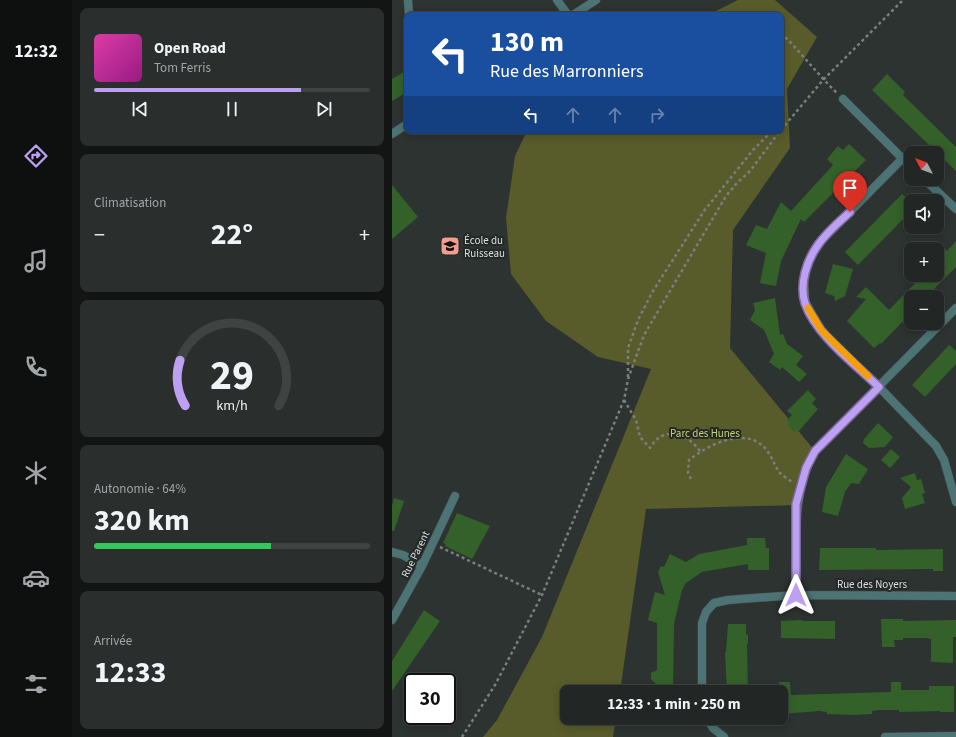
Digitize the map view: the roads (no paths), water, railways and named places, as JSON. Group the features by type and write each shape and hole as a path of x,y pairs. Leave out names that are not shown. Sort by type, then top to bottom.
{"street":[{"path":"408,0 409,12"},
{"path":"557,0 566,12"},
{"path":"578,12 596,0"},
{"path":"843,99 902,159 818,244 808,262 804,281 805,302 822,331 936,446 944,460 956,502"},
{"path":"392,134 404,126"},
{"path":"931,186 956,209"},
{"path":"796,595 796,504 806,468 815,451 956,308"},
{"name":"Rue Parent","path":"392,620 422,566 455,496"},
{"path":"392,552 403,555 422,566"},
{"name":"Rue des Noyers","path":"702,685 702,623 706,612 714,603 728,600 796,595 956,596"},
{"path":"711,725 724,737"},
{"path":"884,737 956,736"}],"place":[{"name":"École du Ruisseau","path":"450,246"}],"park label":[{"name":"Parc des Hunes","path":"705,433"}]}
